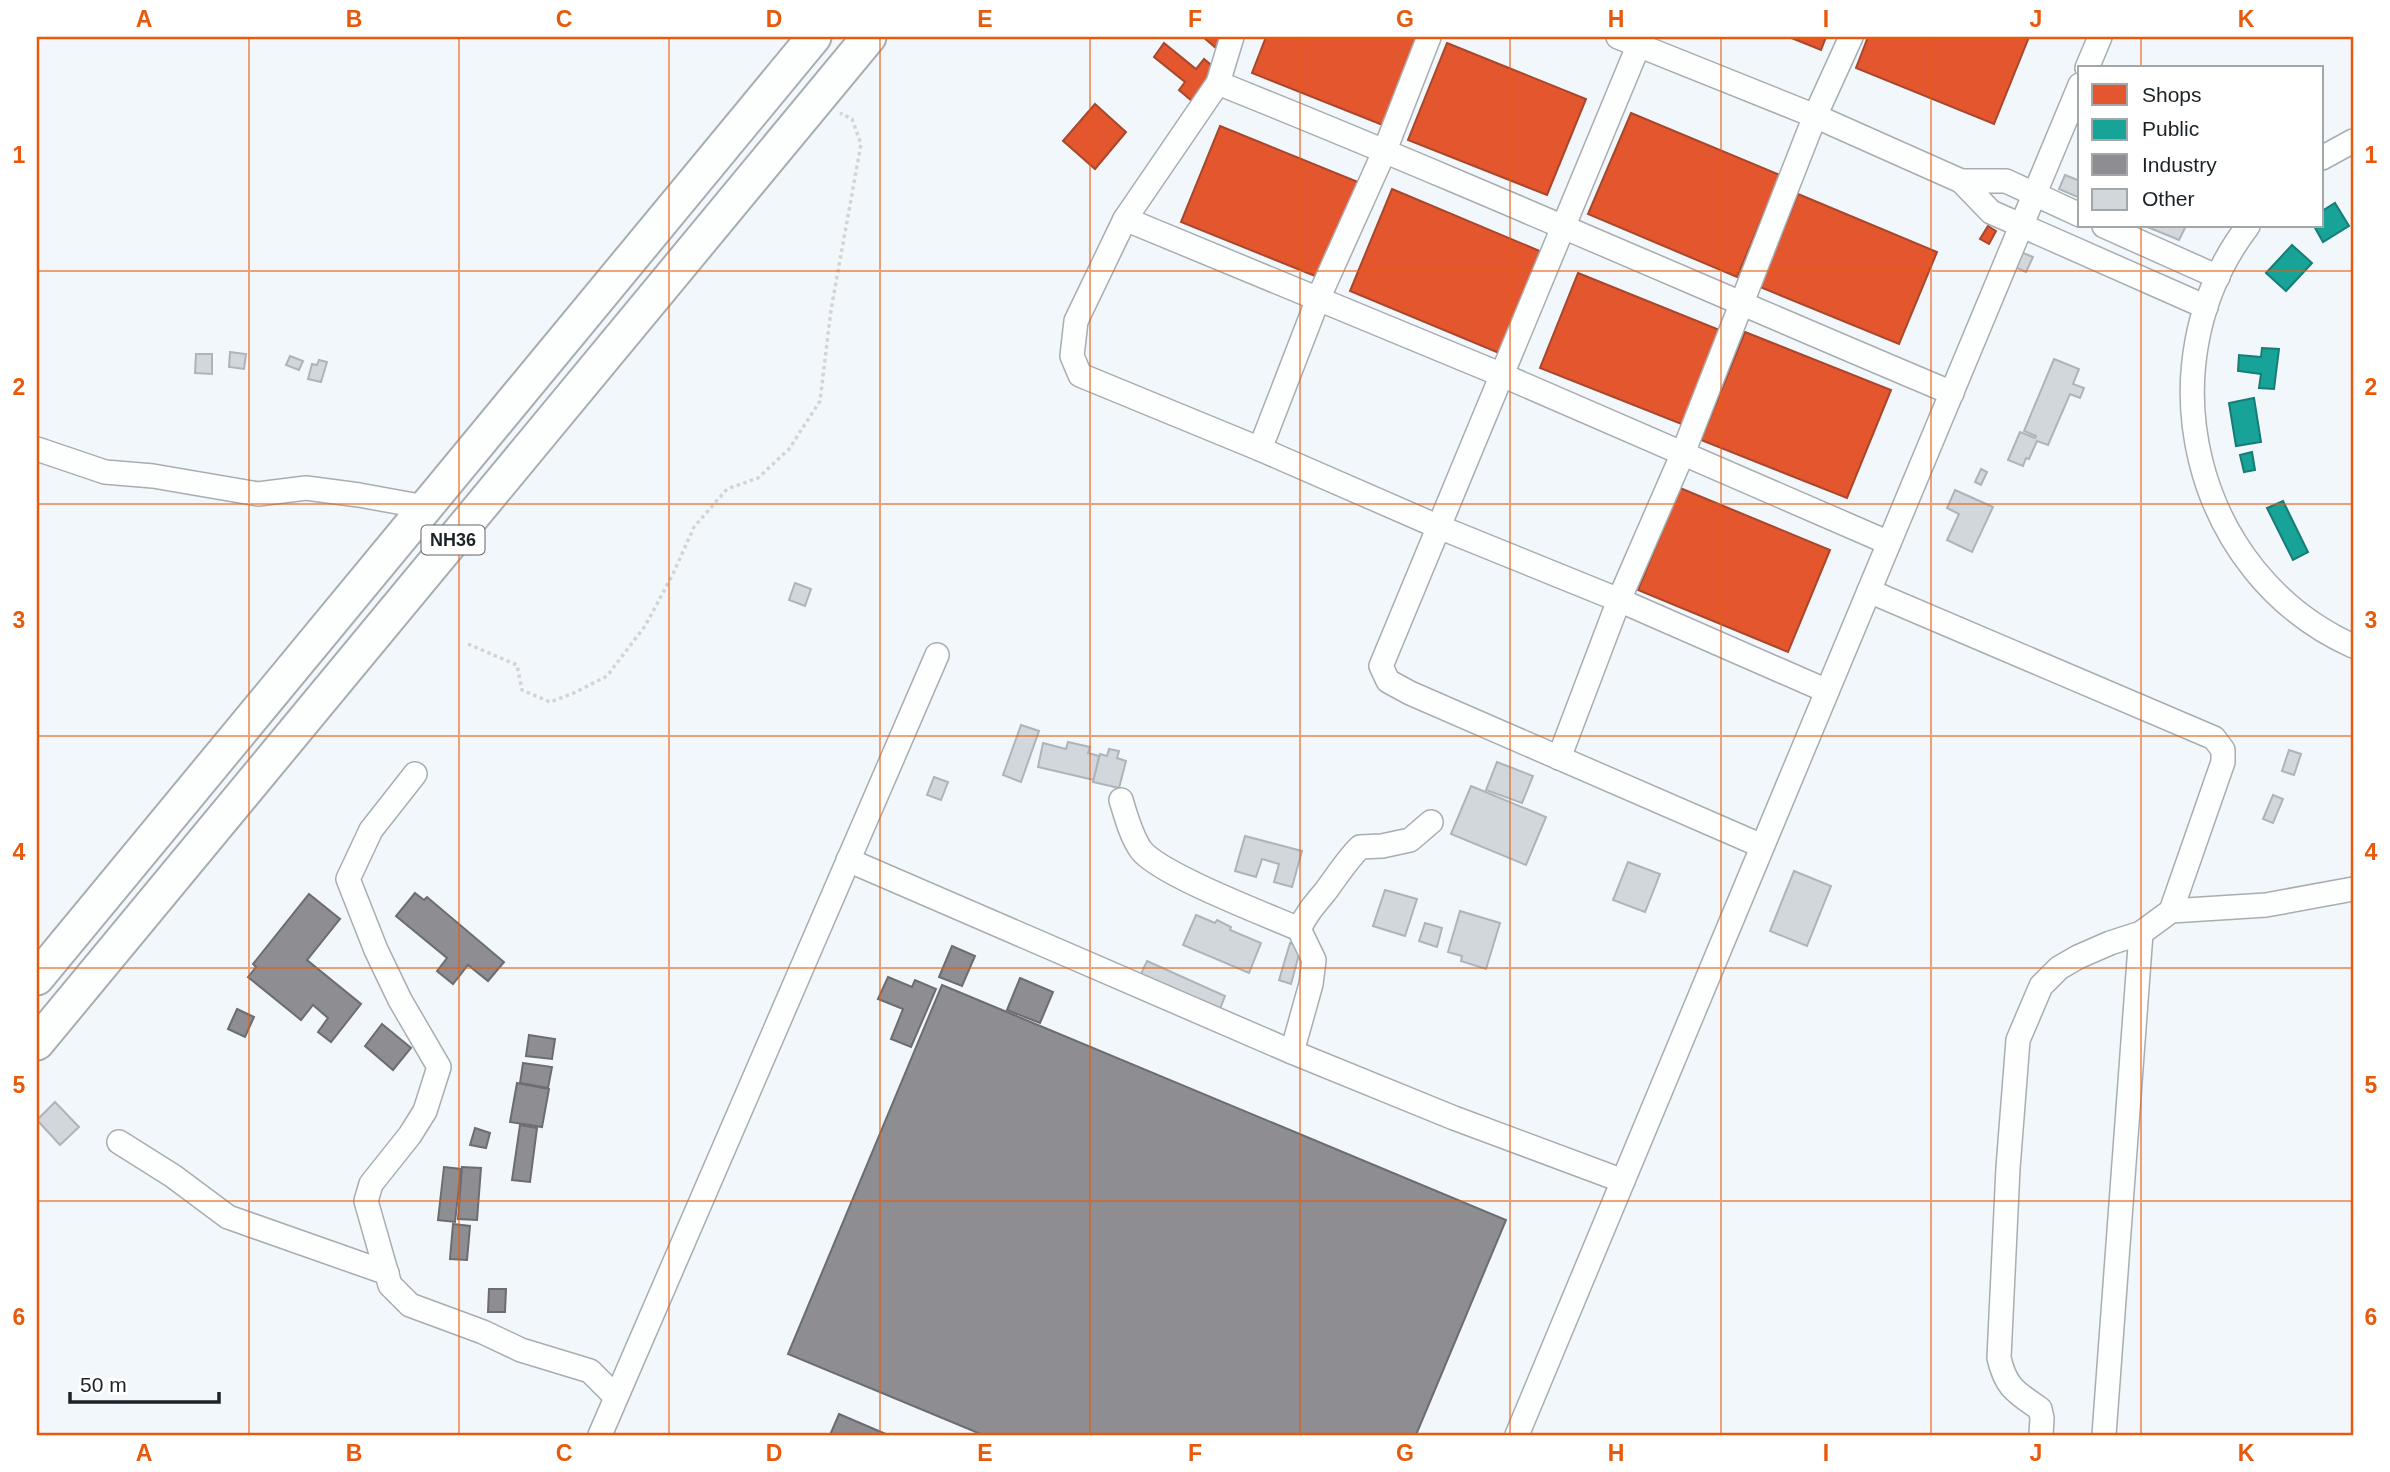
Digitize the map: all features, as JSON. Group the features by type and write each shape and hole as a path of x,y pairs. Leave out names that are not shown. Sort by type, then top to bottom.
{"highway":[{"name":"NH36","path":"37,978 814,37"},
{"name":"NH36","path":"37,1043 869,37"}],"street":[{"path":"1231,37 1219,83 1125,219 1076,321 1072,356 1080,375 1619,600 1827,691"},
{"path":"1260,449 1318,299 1385,150 1429,37"},
{"path":"1559,758 1619,600 1683,453 1815,116 1851,37"},
{"path":"2088,66 2100,37"},
{"path":"1762,846 1409,693 1388,681 1381,666 1563,226 1633,40 1961,181 1991,212 2206,307"},
{"path":"1219,83 1385,150 1741,305 1952,393"},
{"path":"1517,1435 2078,90"},
{"path":"2324,157 2353,141"},
{"path":"1961,181 2006,181 2078,214"},
{"path":"1125,219 1502,375 1889,543"},
{"path":"2108,228 2218,277"},
{"path":"2247,228 2218,277 2206,307 2195,350 2192,394 2197,449 2213,502 2246,559 2275,592 2308,621 2353,646"},
{"path":"37,449 104,472 153,476 258,494 306,488 425,507"},
{"path":"1869,591 2214,738 2223,750 2222,762 2171,911"},
{"path":"600,1435 937,655"},
{"path":"415,774 371,830 348,879 394,988 439,1066 425,1111 410,1135 371,1184 366,1201 390,1285 410,1305 483,1332 521,1350 590,1371 616,1397"},
{"path":"1121,800 1128,823 1142,851 1191,881 1300,929 1314,960 1311,984 1292,1052"},
{"path":"1300,929 1308,910 1360,847 1410,840 1432,822"},
{"path":"848,860 1292,1052 1454,1118 1623,1181"},
{"path":"2041,1435 2040,1409 2017,1393 2004,1378 1999,1358 2008,1168 2018,1040 2041,986 2059,968 2089,952 2141,933 2171,911 2266,905 2353,889"},
{"path":"2104,1435 2141,933"},
{"path":"119,1142 173,1176 228,1217 387,1273"}],"path":[{"path":"468,645 517,665 522,690 550,702 607,676 645,626 673,575 694,527 727,489 758,478 789,449 820,401 831,310 861,144 852,119 817,100"}],"building: Shops":[{"path":"1203,37 1225,37 1216,48"},
{"path":"1266,37 1427,37 1390,128 1252,73"},
{"path":"1789,37 1826,37 1821,50"},
{"path":"1868,37 2029,37 1994,124 1856,68"},
{"path":"1164,43 1196,69 1204,59 1217,70 1192,101 1179,90 1185,82 1154,57"},
{"path":"1447,43 1586,99 1547,195 1408,140"},
{"path":"1095,104 1126,132 1095,169 1063,141"},
{"path":"1631,113 1780,175 1737,277 1588,214"},
{"path":"1220,126 1358,182 1320,278 1181,222"},
{"path":"1392,189 1542,252 1499,353 1350,291"},
{"path":"1798,194 1937,252 1899,344 1760,287"},
{"path":"1988,226 1996,231 1989,244 1980,239"},
{"path":"1578,273 1727,333 1689,427 1540,368"},
{"path":"1745,332 1891,390 1847,498 1701,440"},
{"path":"1680,488 1830,550 1788,652 1638,590"}],"building: Public":[{"path":"2335,203 2349,226 2323,242 2315,228 2324,228 2324,210"},
{"path":"2292,245 2312,263 2286,291 2266,273"},
{"path":"2262,348 2279,349 2274,389 2259,388 2261,374 2238,371 2239,355 2261,357"},
{"path":"2254,398 2261,442 2236,446 2229,403"},
{"path":"2252,452 2255,470 2244,472 2240,455"},
{"path":"2283,501 2308,552 2293,560 2267,508"}],"building: Industry":[{"path":"415,893 424,900 427,897 504,962 488,981 468,965 453,984 437,971 447,958 396,916"},
{"path":"309,894 340,919 307,960 361,1004 331,1042 318,1032 328,1018 313,1005 301,1020 248,977 256,967 253,964"},
{"path":"952,946 975,956 962,986 939,977"},
{"path":"888,977 912,987 915,980 936,989 911,1047 891,1039 903,1009 878,999"},
{"path":"1020,978 1053,992 1040,1023 1007,1010"},
{"path":"942,985 1506,1220 1416,1435 983,1435 788,1354"},
{"path":"237,1009 254,1017 245,1037 228,1029"},
{"path":"382,1024 411,1048 393,1070 365,1046"},
{"path":"529,1035 555,1039 552,1059 526,1056"},
{"path":"523,1063 552,1067 548,1088 520,1083"},
{"path":"517,1083 549,1089 542,1127 510,1122"},
{"path":"520,1125 537,1128 530,1182 512,1180"},
{"path":"475,1128 490,1133 486,1148 470,1145"},
{"path":"444,1167 461,1169 455,1222 438,1220"},
{"path":"462,1167 481,1168 477,1220 458,1219"},
{"path":"453,1224 470,1226 467,1260 450,1259"},
{"path":"489,1289 506,1289 505,1312 488,1312"},
{"path":"839,1414 888,1435 830,1435"}],"building: Other":[{"path":"2065,175 2078,180 2078,197 2059,189"},
{"path":"2150,228 2185,228 2179,240"},
{"path":"2016,250 2033,257 2026,272 2010,265"},
{"path":"230,352 246,354 244,369 229,367"},
{"path":"196,354 212,354 212,374 195,373"},
{"path":"290,356 303,361 299,370 286,365"},
{"path":"2054,359 2079,369 2073,384 2084,388 2080,398 2070,394 2048,445 2037,441 2023,466 2008,460 2020,432 2035,438 2036,436 2024,431"},
{"path":"319,360 327,362 321,382 308,379 312,364 317,365"},
{"path":"1981,469 1987,472 1981,485 1975,482"},
{"path":"1955,490 1993,507 1972,552 1947,540 1959,514 1947,508"},
{"path":"795,583 811,589 805,606 789,600"},
{"path":"1021,725 1039,731 1021,782 1003,775"},
{"path":"1068,742 1090,747 1088,753 1099,756 1094,780 1038,767 1043,743 1066,749"},
{"path":"1109,749 1119,751 1117,758 1126,761 1119,788 1093,782 1100,754 1107,756"},
{"path":"2289,750 2301,754 2294,775 2282,771"},
{"path":"1497,762 1533,776 1522,803 1486,790"},
{"path":"934,777 948,782 941,800 927,795"},
{"path":"1471,786 1546,817 1526,865 1451,834"},
{"path":"2273,795 2283,799 2273,823 2263,819"},
{"path":"1245,836 1302,851 1292,887 1274,882 1279,864 1262,859 1256,877 1235,871"},
{"path":"1628,862 1660,874 1645,912 1613,900"},
{"path":"1794,871 1831,886 1807,946 1770,931"},
{"path":"1385,890 1417,899 1405,936 1373,926"},
{"path":"1460,911 1500,923 1486,969 1461,961 1462,956 1448,952"},
{"path":"1196,915 1215,923 1217,920 1231,927 1230,930 1261,943 1249,973 1183,945"},
{"path":"1425,923 1442,928 1437,947 1419,941"},
{"path":"1290,943 1301,947 1291,984 1279,980"},
{"path":"1147,961 1225,996 1218,1014 1139,978"},
{"path":"55,1102 79,1127 60,1145 37,1120"}]}
